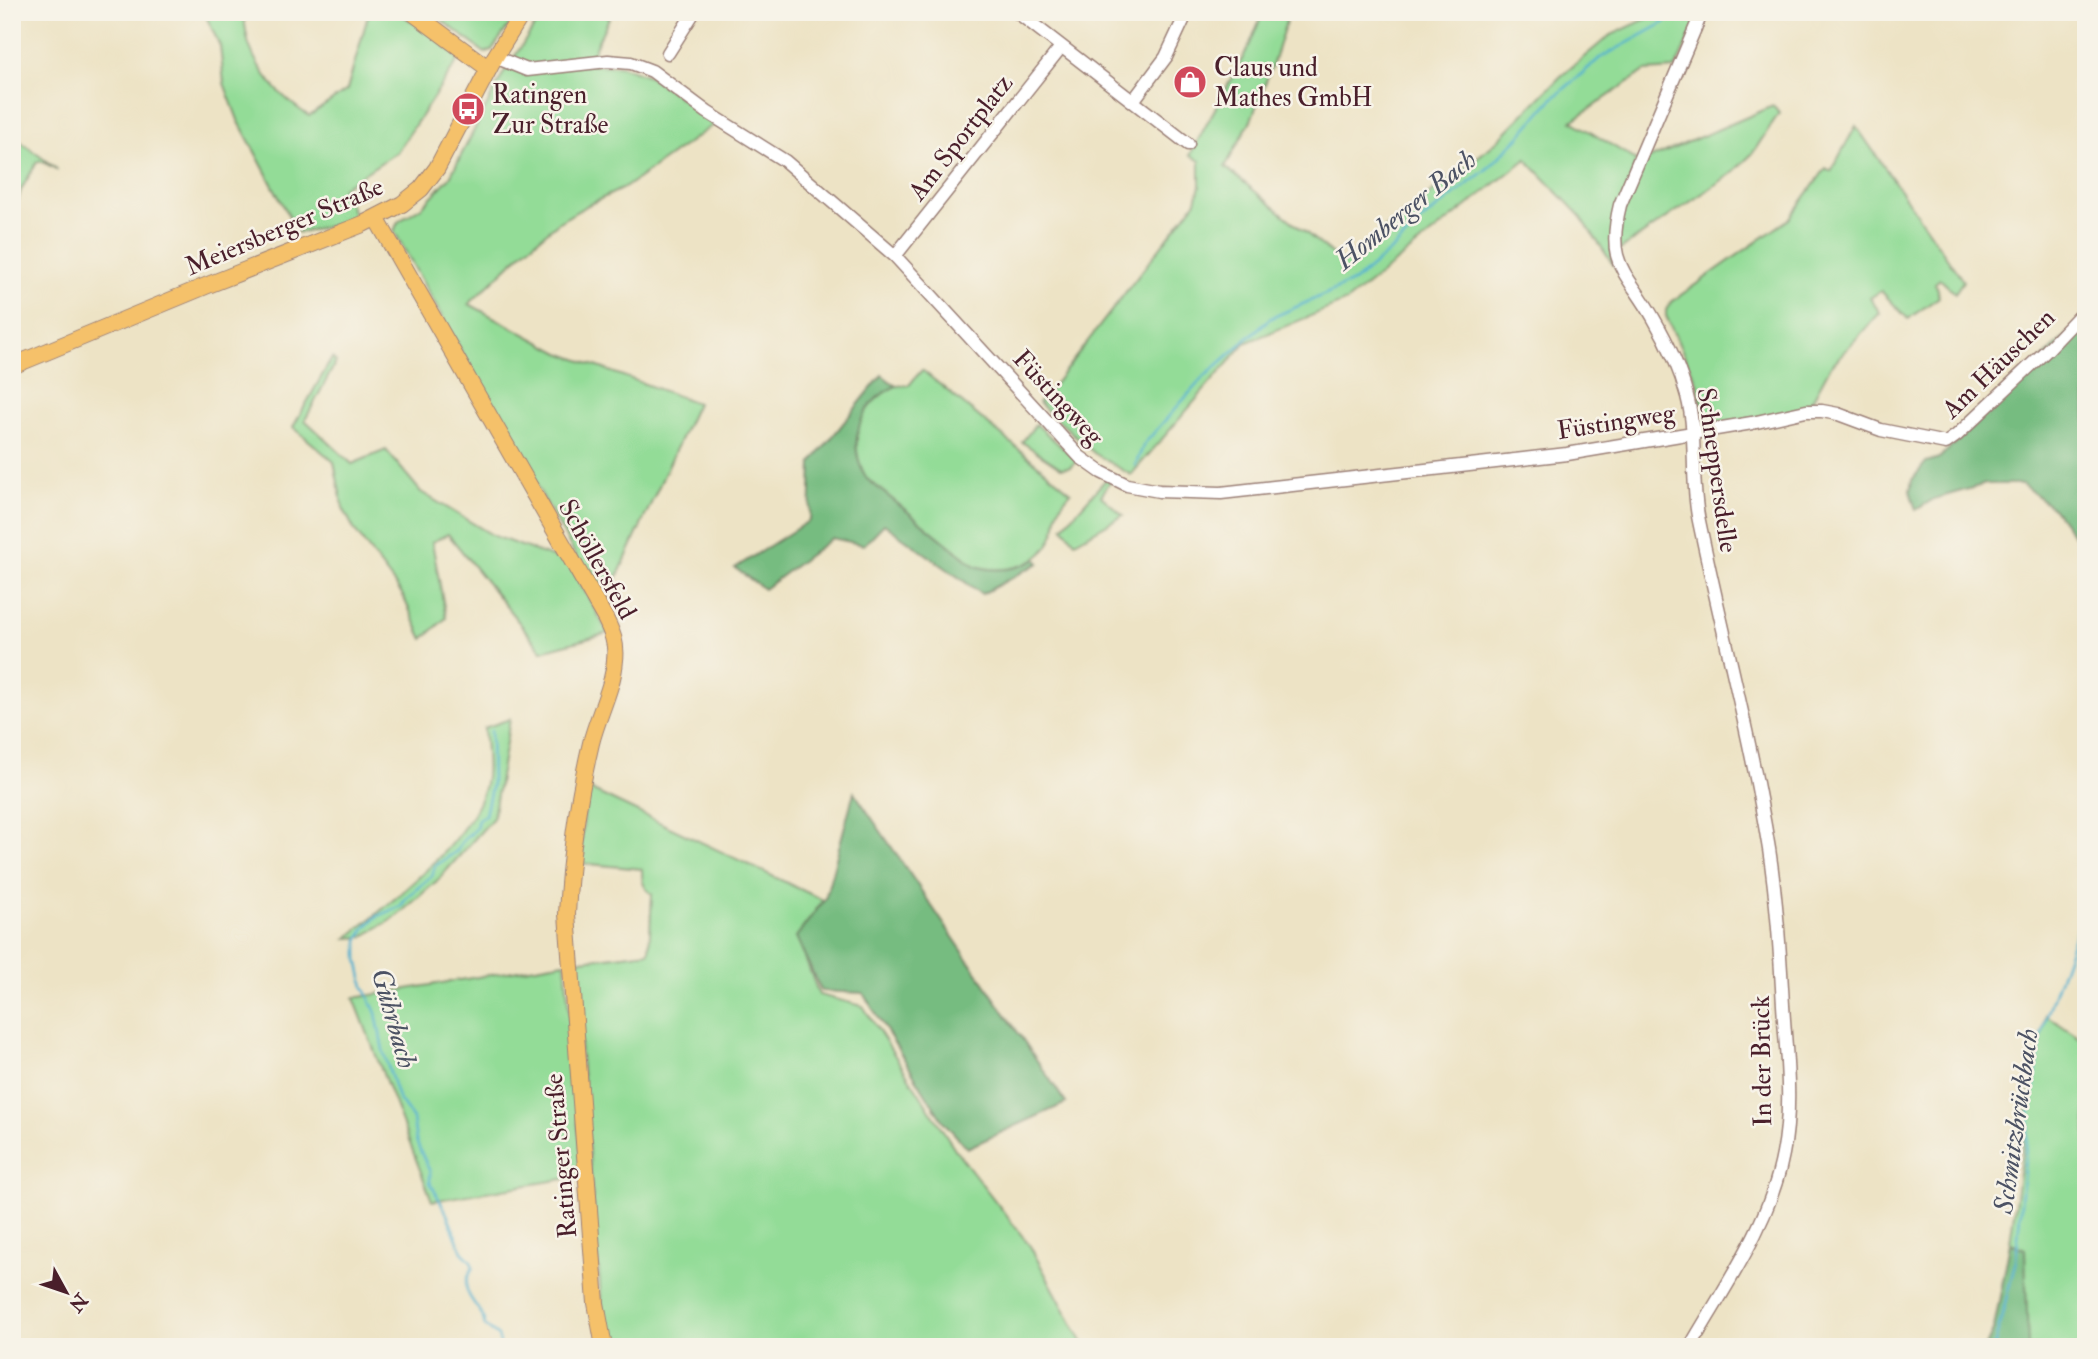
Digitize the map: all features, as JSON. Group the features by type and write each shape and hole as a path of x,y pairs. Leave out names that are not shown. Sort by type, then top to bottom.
{"main road":[{"path":"412,12 492,63"},
{"name":"Meiersberger Straße","path":"12,366 376,218 402,204 427,182 442,159 492,63 523,12"},
{"name":"Schöllersfeld","path":"376,218 614,637 615,661 590,746 572,856 568,914 569,962"},
{"name":"Ratinger Straße","path":"569,962 595,1290 604,1347"}],"street":[{"path":"668,53 694,12"},
{"path":"1017,12 1188,144"},
{"path":"1133,101 1166,57 1187,12"},
{"name":"Schneppersdelle","path":"1702,12 1620,205 1614,227 1614,248 1617,262 1654,318 1682,377 1693,432 1698,517 1750,754"},
{"name":"Am Sportplatz","path":"895,256 1061,47"},
{"name":"Füstingweg","path":"492,63 527,70 608,61 631,63 652,71 707,112 785,161 895,256 1080,457 1114,479 1146,489 1221,493 1567,454 1693,432"},
{"name":"Am Häuschen","path":"1693,432 1805,411 1822,411 1854,419 1881,430 1946,443 2047,350 2086,309"},
{"name":"In der Brück","path":"1690,1347 1758,1228 1773,1195 1788,1120 1775,895 1769,849 1750,754"}],"green space":[{"path":"204,12 243,12 249,45 259,66 281,94 309,116 347,90 369,12 397,12 433,35 459,59 397,152 342,188 357,220 298,233 238,120 224,83 220,46"},
{"path":"431,12 518,12 492,50 485,53"},
{"path":"544,12 612,12 595,47 592,65 621,66 649,76 716,123 626,187 559,222 524,251 469,304 560,353 697,403 604,606 394,231 398,222 423,206 450,177 503,74"},
{"path":"1263,12 1289,12 1251,120 1225,167 1342,262 1493,145 1560,77 1609,36 1661,12 1701,12 1675,69 1645,71 1572,121 1636,160 1611,249 1614,266 1581,217 1526,159 1347,301 1245,343 1131,475 1094,453 1038,402 1044,398 1196,201 1200,186 1200,161 1190,155 1250,44"},
{"path":"1773,106 1779,113 1752,154 1731,174 1618,251 1626,204 1644,161"},
{"path":"1856,126 1963,281 1955,293 1940,279 1935,283 1939,297 1908,319 1881,291 1870,298 1880,313 1830,367 1808,408 1706,427 1697,383 1666,316 1666,310 1671,302 1789,219 1826,168 1831,171"},
{"path":"12,135 58,170 43,162 37,162 21,190 12,221"},
{"path":"2086,316 2086,552 2054,509 2022,484 1986,484 1934,499 1916,510 1910,491 1912,480 1926,462 1939,458 1959,440"},
{"path":"332,358 336,362 305,420 352,464 386,450 421,492 494,536 569,563 608,633 542,651 448,534 432,542 446,618 423,639 402,594 355,531 343,508 334,462 293,427"},
{"path":"922,370 1071,492 1059,508 1055,530 1048,545 1032,561 1011,568 987,569 975,566 867,479 857,454 863,414 880,394 895,386 909,385"},
{"path":"882,375 896,386 873,403 859,426 857,439 860,466 867,479 975,566 999,570 1021,566 1036,559 1039,563 982,594 884,524 864,545 832,538 764,589 735,568 810,520 812,462"},
{"path":"1036,424 1077,461 1070,467 1061,468 1022,442"},
{"path":"1107,478 1111,480 1101,496 1123,515 1075,542 1063,527"},
{"path":"510,719 493,818 439,879 396,917 362,937 347,938 409,887 451,844 480,799 486,777 484,728"},
{"path":"587,788 823,900 797,937 819,995 863,1006 955,1149 1030,1246 1085,1347 608,1347 603,1322 573,961 649,952 652,894 643,883 642,869 579,863"},
{"path":"854,792 1066,1103 967,1148 942,1120 863,993 821,991 796,937 825,899"},
{"path":"565,962 582,1176 432,1201 354,998"},
{"path":"2046,1015 2086,1042 2086,1347 1988,1347 1996,1327 2017,1245 2010,1243 2029,1097"},
{"path":"2010,1243 2025,1249 2028,1347 1986,1347 1994,1328"}],"waterway":[{"name":"Homberger Bach","path":"1135,466 1144,444 1202,379 1269,319 1355,281 1421,221 1488,168 1550,101 1600,58 1664,23 1676,12"},
{"name":"Gührbach","path":"491,731 492,784 485,815 478,819 476,828 457,851 435,866 432,876 406,898 401,906 376,917 365,928 358,940 358,959 364,987 376,1013 383,1050 398,1098 413,1119 416,1141 430,1172 430,1182 447,1214 462,1252 471,1261 473,1268 466,1286 468,1293 485,1326 498,1336 501,1347"},
{"name":"Schmitzbrückbach","path":"1994,1347 2016,1260 2026,1146 2041,1037 2086,903"}],"place":[{"name":"Claus und Mathes GmbH","path":"1190,82"},
{"name":"Ratingen Zur Straße","path":"468,109"}]}
